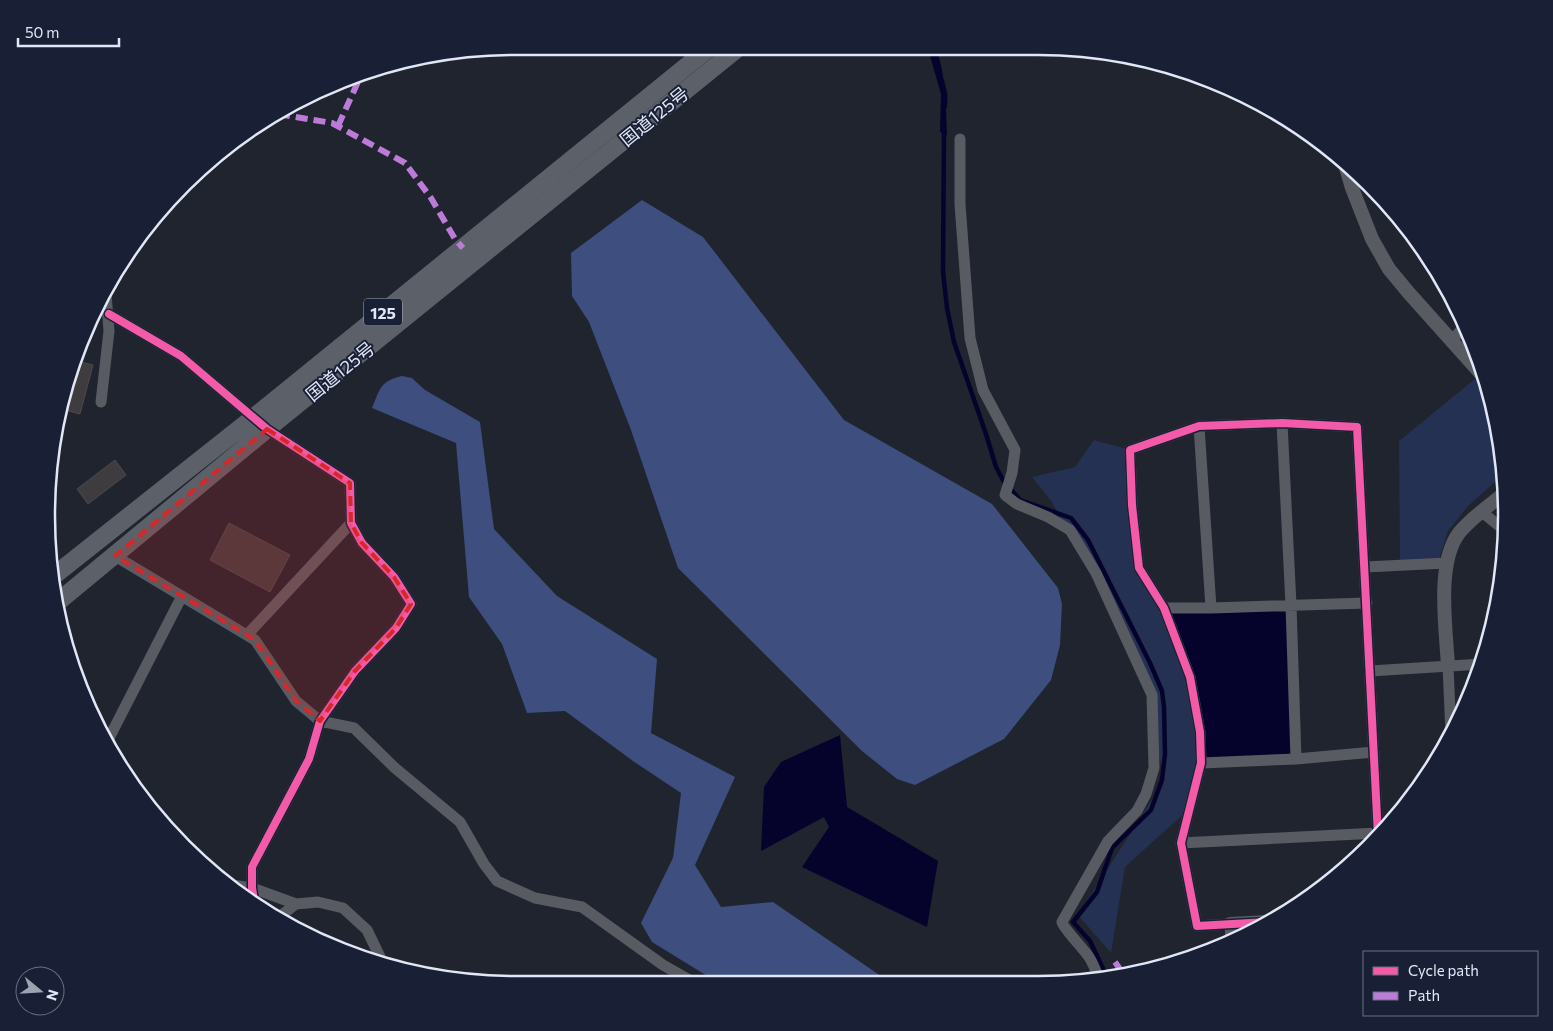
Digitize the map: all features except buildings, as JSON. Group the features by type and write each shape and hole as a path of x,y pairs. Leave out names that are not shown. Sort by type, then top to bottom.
{"highway":[{"name":"国道125号","path":"59,572 254,417 700,55"},
{"name":"国道125号","path":"63,598 729,55"}],"street":[{"path":"960,139 960,204 970,338 983,390 1015,450 1012,472 1005,495 1017,504 1048,517 1070,530 1096,572 1152,694 1154,768 1146,794 1137,811 1108,841 1062,922 1063,926 1074,936 1090,958 1096,972"},
{"path":"1348,176 1372,238 1389,268 1473,365"},
{"path":"101,402 109,331 107,303"},
{"path":"109,314 181,356 267,430 350,482 350,523 362,543 394,577 411,604 396,628 355,671 320,721 309,758 252,867 253,893"},
{"path":"1452,341 1460,332"},
{"path":"1282,423 1296,759"},
{"path":"1252,923 1196,926 1181,843 1201,763 1200,732 1190,677 1164,608 1139,568 1132,505 1130,450 1199,426 1282,423 1357,427 1378,826"},
{"path":"1199,426 1211,608"},
{"path":"1450,720 1444,582 1447,563 1458,534 1467,524 1497,499"},
{"path":"1482,512 1498,525"},
{"path":"247,635 350,523"},
{"path":"115,556 255,640 296,701 320,721 354,728 396,768 460,822 484,864 497,881 535,898 582,907 683,976"},
{"path":"1365,568 1447,563"},
{"path":"111,735 182,596"},
{"path":"1164,608 1366,603"},
{"path":"1370,671 1474,664"},
{"path":"1201,763 1296,759 1374,752"},
{"path":"1181,843 1369,834"},
{"path":"243,887 296,904 318,902 343,908 366,930 379,955"},
{"path":"284,913 296,904"},
{"path":"1230,924 1231,934"}],"highlighted area":[{"path":"267,429 350,483 351,523 362,543 394,577 411,604 396,628 355,671 320,721 296,701 255,640 115,556"}],"shaded area":[{"path":"930,55 938,55 942,69 947,135 940,132 941,94"},
{"path":"642,200 703,237 844,420 992,504 1058,588 1062,604 1060,645 1051,680 1004,739 915,785 897,779 862,751 678,568 631,430 589,322 572,296 571,253"},
{"path":"402,376 412,378 425,390 480,422 494,529 557,596 657,659 651,733 735,777 695,865 721,907 773,902 881,976 707,976 652,942 641,923 673,858 681,793 633,761 565,711 527,713 502,644 469,597 456,443 372,408 379,391 385,383"},
{"path":"1475,379 1479,384 1489,426 1497,481 1469,505 1448,531 1439,559 1400,561 1399,441"},
{"path":"1094,440 1130,450 1139,568 1164,608 1200,732 1189,809 1125,867 1111,953 1078,915 1164,781 1144,675 1052,502 1032,477 1075,467"},
{"path":"1289,608 1294,760 1197,763 1199,703 1164,612"},
{"path":"840,735 847,807 938,861 927,927 802,867 829,827 824,817 761,851 764,787 781,762"}],"waterway":[{"path":"942,81 945,106"},
{"path":"944,128 943,271 947,308 954,342 996,467 1004,482 1020,500 1071,518 1088,540 1150,663 1162,691 1165,754 1162,780 1151,810 1112,848 1097,892 1073,922 1090,941 1104,971"}],"marked path":[{"path":"338,126 358,83"},
{"path":"288,116 332,123 405,163 431,198 455,239 463,248"},
{"path":"1115,962 1119,968"}],"cycle path":[{"path":"109,314 181,356 267,429 350,483 351,523 362,543 394,577 411,604 396,628 355,671 320,721 309,759 252,867 253,893"},
{"path":"1252,923 1197,926 1181,843 1201,763 1200,732 1190,677 1164,608 1139,568 1132,505 1130,450 1199,426 1282,423 1357,427 1377,826"}]}
